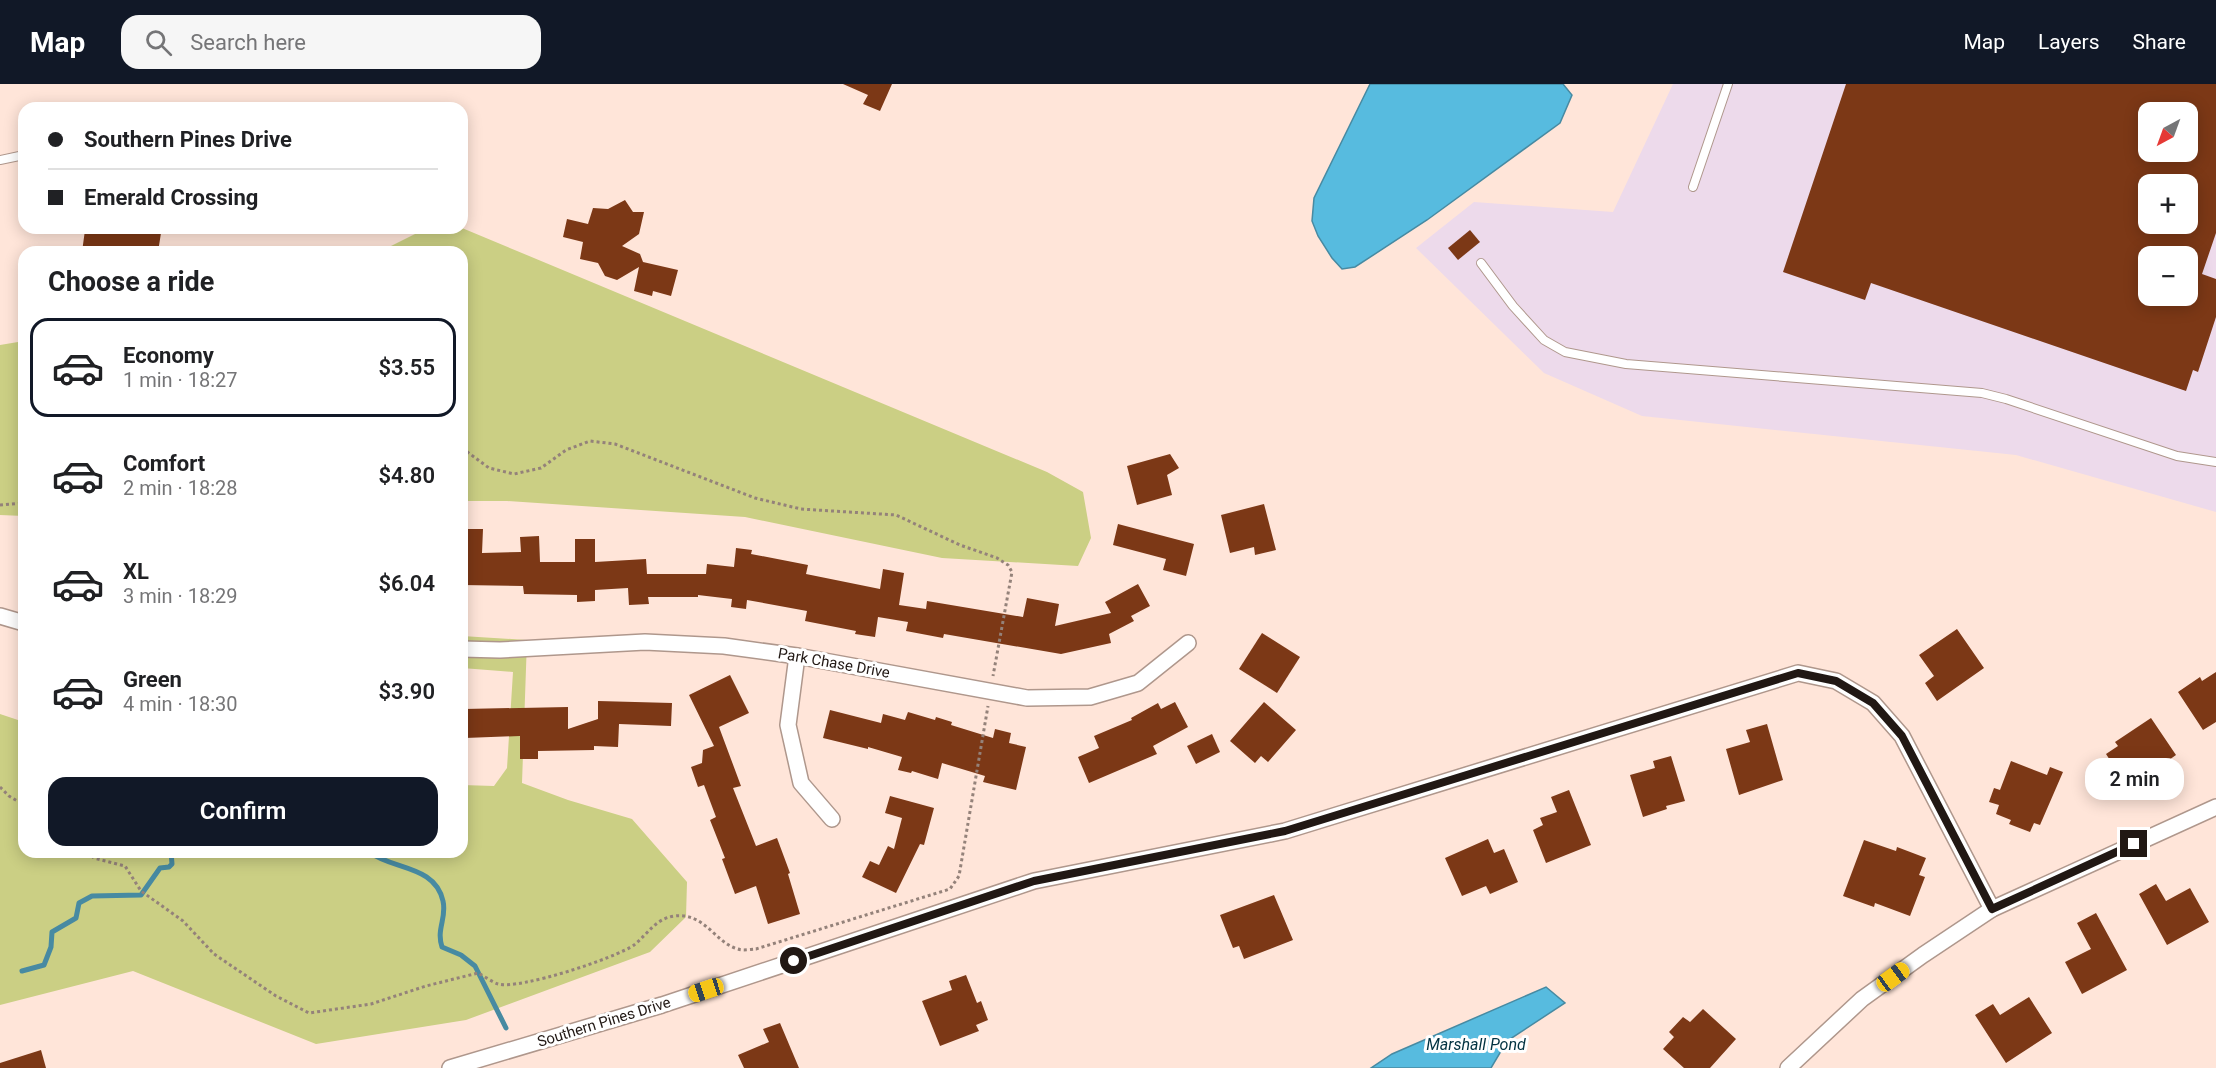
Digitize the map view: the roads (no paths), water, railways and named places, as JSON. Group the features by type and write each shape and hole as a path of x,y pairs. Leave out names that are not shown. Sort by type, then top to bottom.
{"street":[{"path":"0,616 18,621"},
{"name":"Park Chase Drive","path":"468,649 500,650 645,642 724,646 797,656 1027,698 1090,697 1138,683 1188,644"},
{"path":"797,656 788,725 801,783 832,819"},
{"name":"Southern Pines Drive","path":"450,1068 662,1005 1034,881 1285,831 1798,673 1836,681 1873,703 1902,736 1992,909"},
{"path":"1788,1068 1862,999 1992,909 2216,807"}],"lane":[{"path":"1693,187 1728,84"},
{"path":"0,160 18,156"},
{"path":"1482,263 1513,306 1544,340 1565,352 1626,364 1982,393 2177,456 2216,462"}],"water":[{"path":"1370,84 1563,84 1572,95 1560,123 1427,220 1355,267 1342,269 1318,236 1312,221 1314,198"},
{"name":"Marshall Pond","path":"1546,987 1565,1003 1507,1041 1491,1068 1371,1068 1392,1054"}],"waterway":[{"path":"22,971 44,965 51,947 52,932 76,918 79,903 92,896 141,895 160,868 169,867 172,864 172,858"},
{"path":"379,858 422,874 439,889 444,907 440,935 442,947 461,955 475,966 506,1028"}]}
